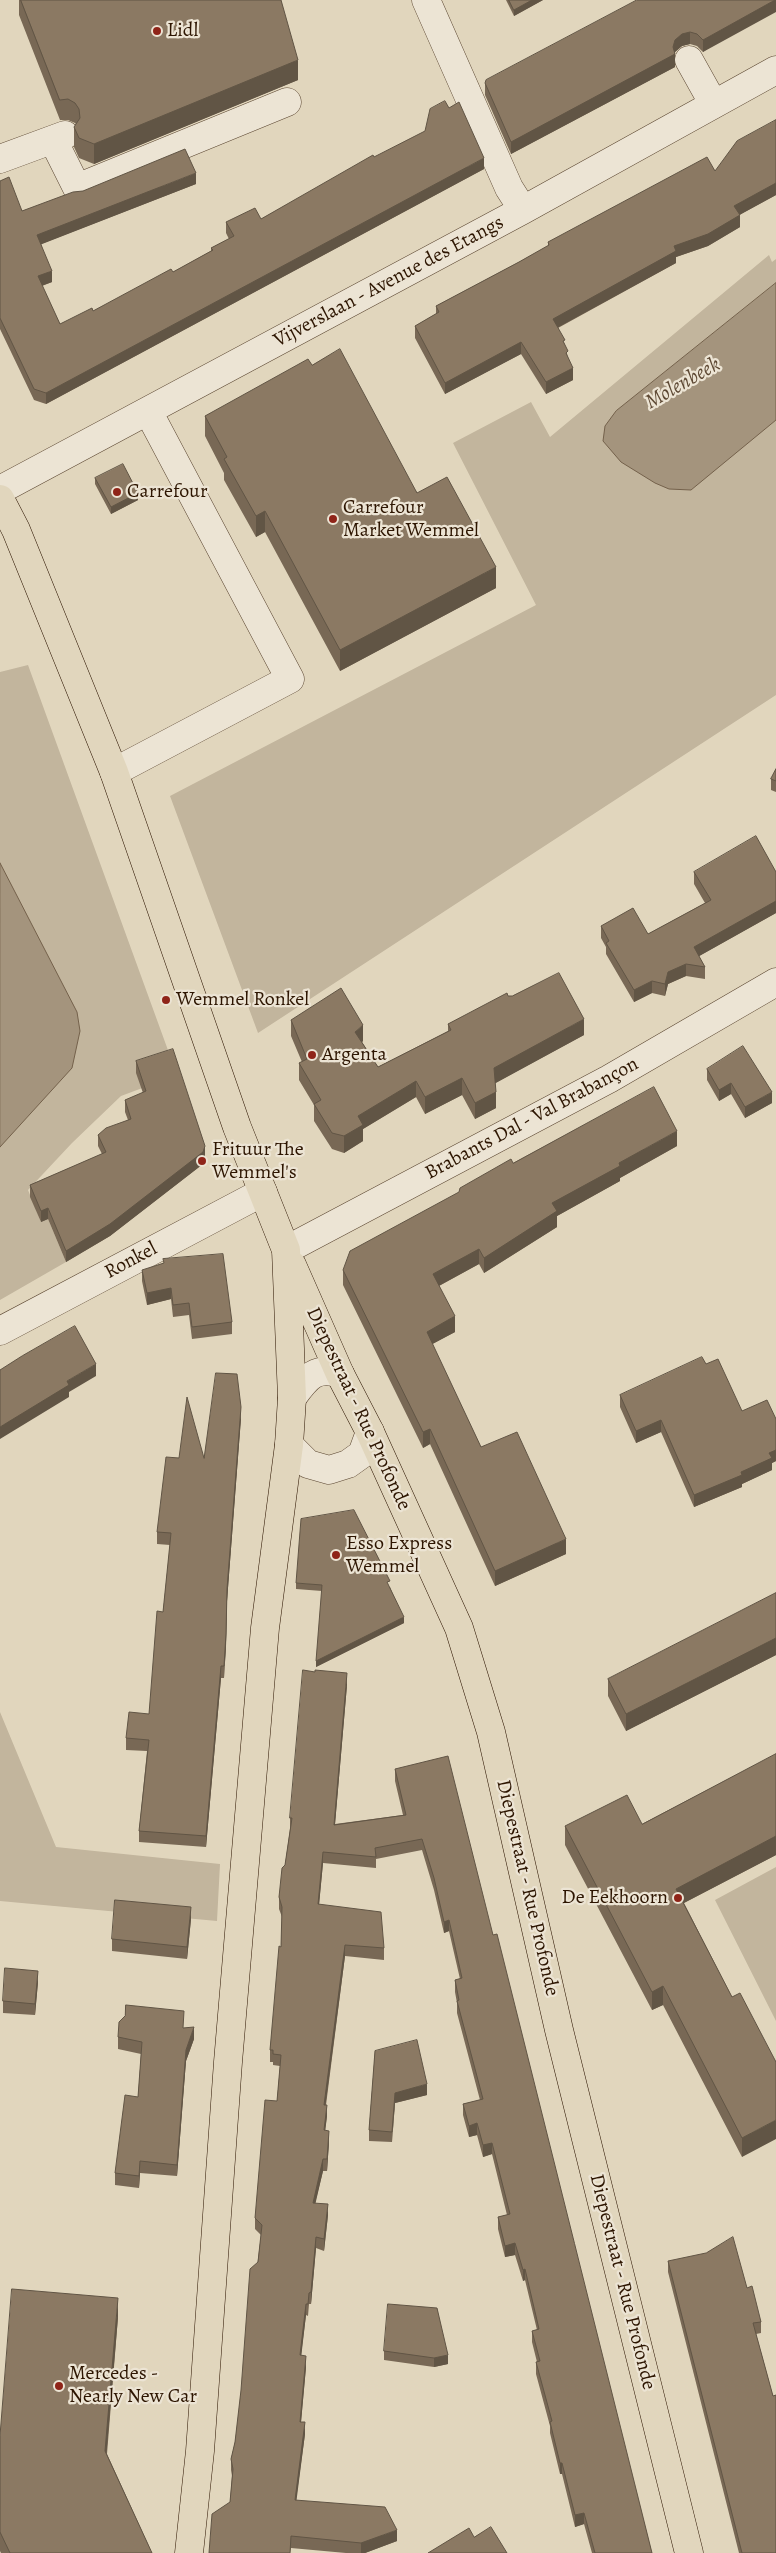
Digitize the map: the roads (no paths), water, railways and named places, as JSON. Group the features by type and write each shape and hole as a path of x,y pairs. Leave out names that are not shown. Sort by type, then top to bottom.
{"main road":[{"name":"Diepestraat - Rue Profonde","path":"0,499 16,530 114,772 237,1127 286,1250 340,1374 370,1432 459,1628 491,1732 559,2030 689,2553"},
{"path":"190,2553 200,2451 228,2062 266,1628 289,1444 292,1398 286,1250"}],"street":[{"path":"426,0 509,188 523,210"},
{"path":"689,60 713,103"},
{"name":"Vijverslaan - Avenue des Etangs","path":"0,490 523,210 713,103 776,70"},
{"path":"0,159 59,138 78,188 287,102"},
{"path":"114,772 290,679 148,412"},
{"name":"Brabants Dal - Val Brabançon","path":"286,1250 609,1079 776,982"},
{"name":"Ronkel","path":"0,1331 263,1192"},
{"path":"292,1398 312,1374 330,1370 340,1374"},
{"path":"289,1444 308,1464 329,1470 348,1464 362,1454 370,1432"}],"water":[{"name":"Molenbeek","path":"776,283 776,420 691,490 669,489 655,483 621,462 603,441 605,426 616,411"},
{"path":"0,863 77,1012 80,1031 72,1068 0,1147"}],"place":[{"name":"Lidl","path":"157,31"},
{"name":"Carrefour","path":"117,492"},
{"name":"Carrefour Market Wemmel","path":"333,519"},
{"name":"Wemmel Ronkel","path":"166,1000"},
{"name":"Argenta","path":"312,1055"},
{"name":"Frituur The Wemmel's","path":"202,1161"},
{"name":"Esso Express Wemmel","path":"336,1555"},
{"name":"De Eekhoorn","path":"678,1898"},
{"name":"Mercedes - Nearly New Car","path":"59,2386"}]}
